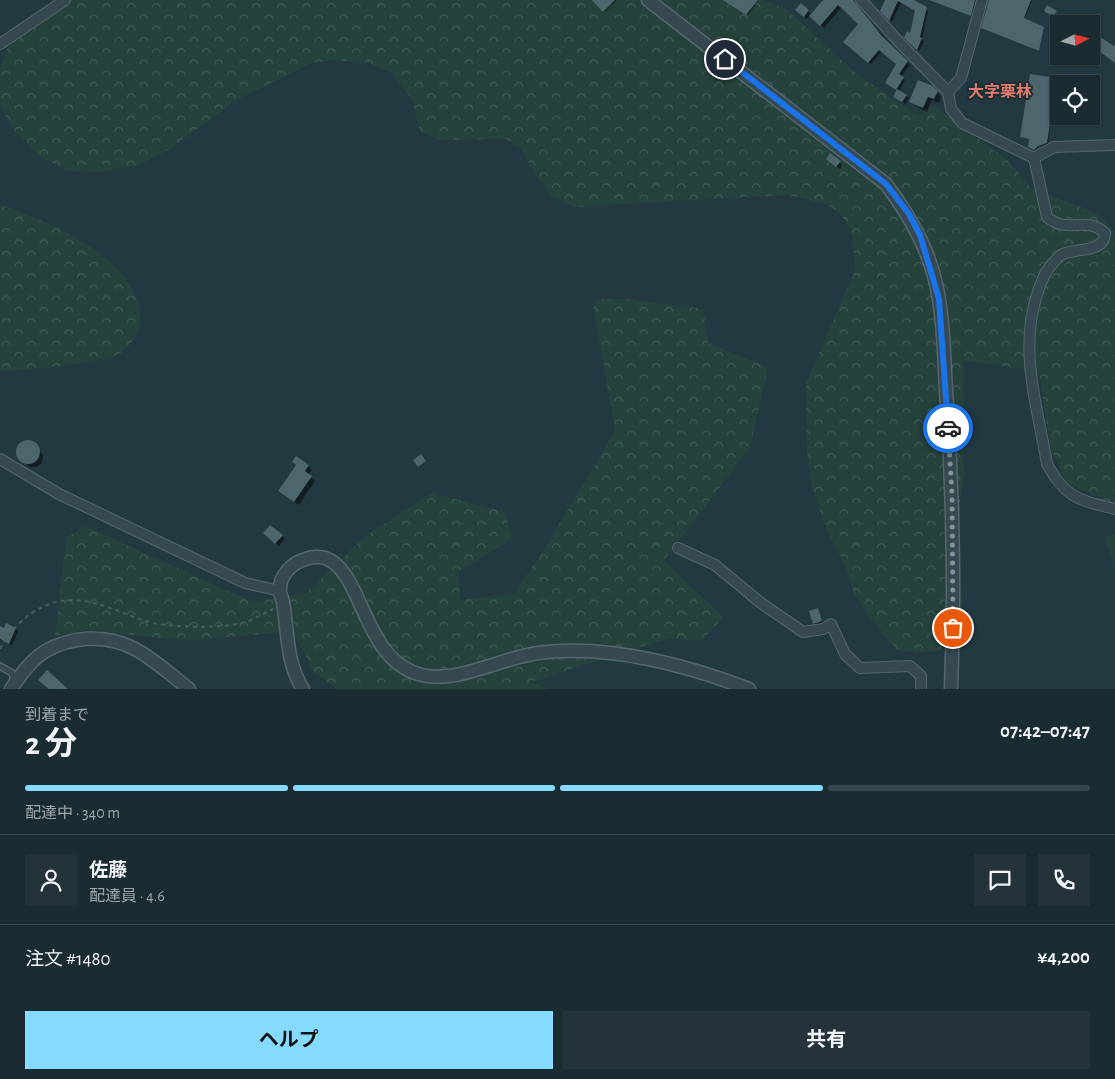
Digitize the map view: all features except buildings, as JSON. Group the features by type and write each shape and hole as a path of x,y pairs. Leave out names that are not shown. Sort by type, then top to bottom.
{"street":[{"path":"0,44 65,0"},
{"path":"648,0 886,184 909,214 920,235 939,299 943,351 952,494 953,628 951,689"},
{"path":"861,0 948,92 951,109 962,123 1034,158"},
{"path":"948,92 961,78 982,0"},
{"path":"1034,158 1054,147 1115,145"},
{"path":"1034,158 1048,216 1061,226 1089,224 1098,227 1105,233 1104,239 1099,246 1061,255 1047,271 1030,321 1028,355 1047,464 1070,494 1079,500 1115,509"},
{"path":"0,459 59,494 245,583 282,597"},
{"path":"678,548 715,565 761,603 803,632 823,629 831,624 845,654 860,668 910,666 921,676 921,689"},
{"path":"303,689 296,677 291,662 282,597 285,573 297,561 325,558 336,565 346,577 388,655 409,670 428,676 441,676 479,669 536,653 580,650 605,652 650,661 722,679 749,689"},
{"path":"16,687 30,664 44,652 61,644 88,638 106,639 133,648 189,689"}],"lane":[{"path":"0,666 12,673 16,687"}],"path":[{"path":"0,649 13,627 38,609 62,600 87,601 146,622 181,626 244,622 282,597"}],"green space":[{"path":"54,0 764,0 786,9 858,75 918,116 933,105 1006,159 1032,189 1096,213 1115,231 1115,505 1067,483 1051,449 1039,372 963,360 964,476 960,501 959,536 964,630 951,644 935,651 897,650 869,616 854,593 842,559 827,531 812,488 807,451 806,383 855,271 852,234 842,216 827,204 788,195 575,207 553,197 535,175 521,148 506,139 440,140 420,132 412,99 390,72 368,63 334,60 312,63 238,99 168,150 138,165 101,172 67,171 39,156 13,129 0,106 0,69 10,41 40,9"},
{"path":"0,205 42,221 88,245 108,260 124,277 135,297 140,318 136,334 126,348 117,355 104,359 46,368 0,371"},
{"path":"601,299 629,299 703,309 708,343 768,367 750,448 664,560 723,617 702,641 669,638 531,682 549,689 337,689 314,672 293,631 187,641 88,630 55,636 66,538 85,526 252,602 306,593 367,535 432,493 505,512 512,539 458,572 460,600 514,593 540,556 615,431 593,303"},
{"path":"1115,534 1115,570 1105,538"}],"way so far":[{"path":"948,428 952,494 953,628"}],"district":[{"name":"大字栗林","path":"1000,91"}],"route":[{"path":"725,59 886,184 909,214 920,235 939,299 948,428"}]}
